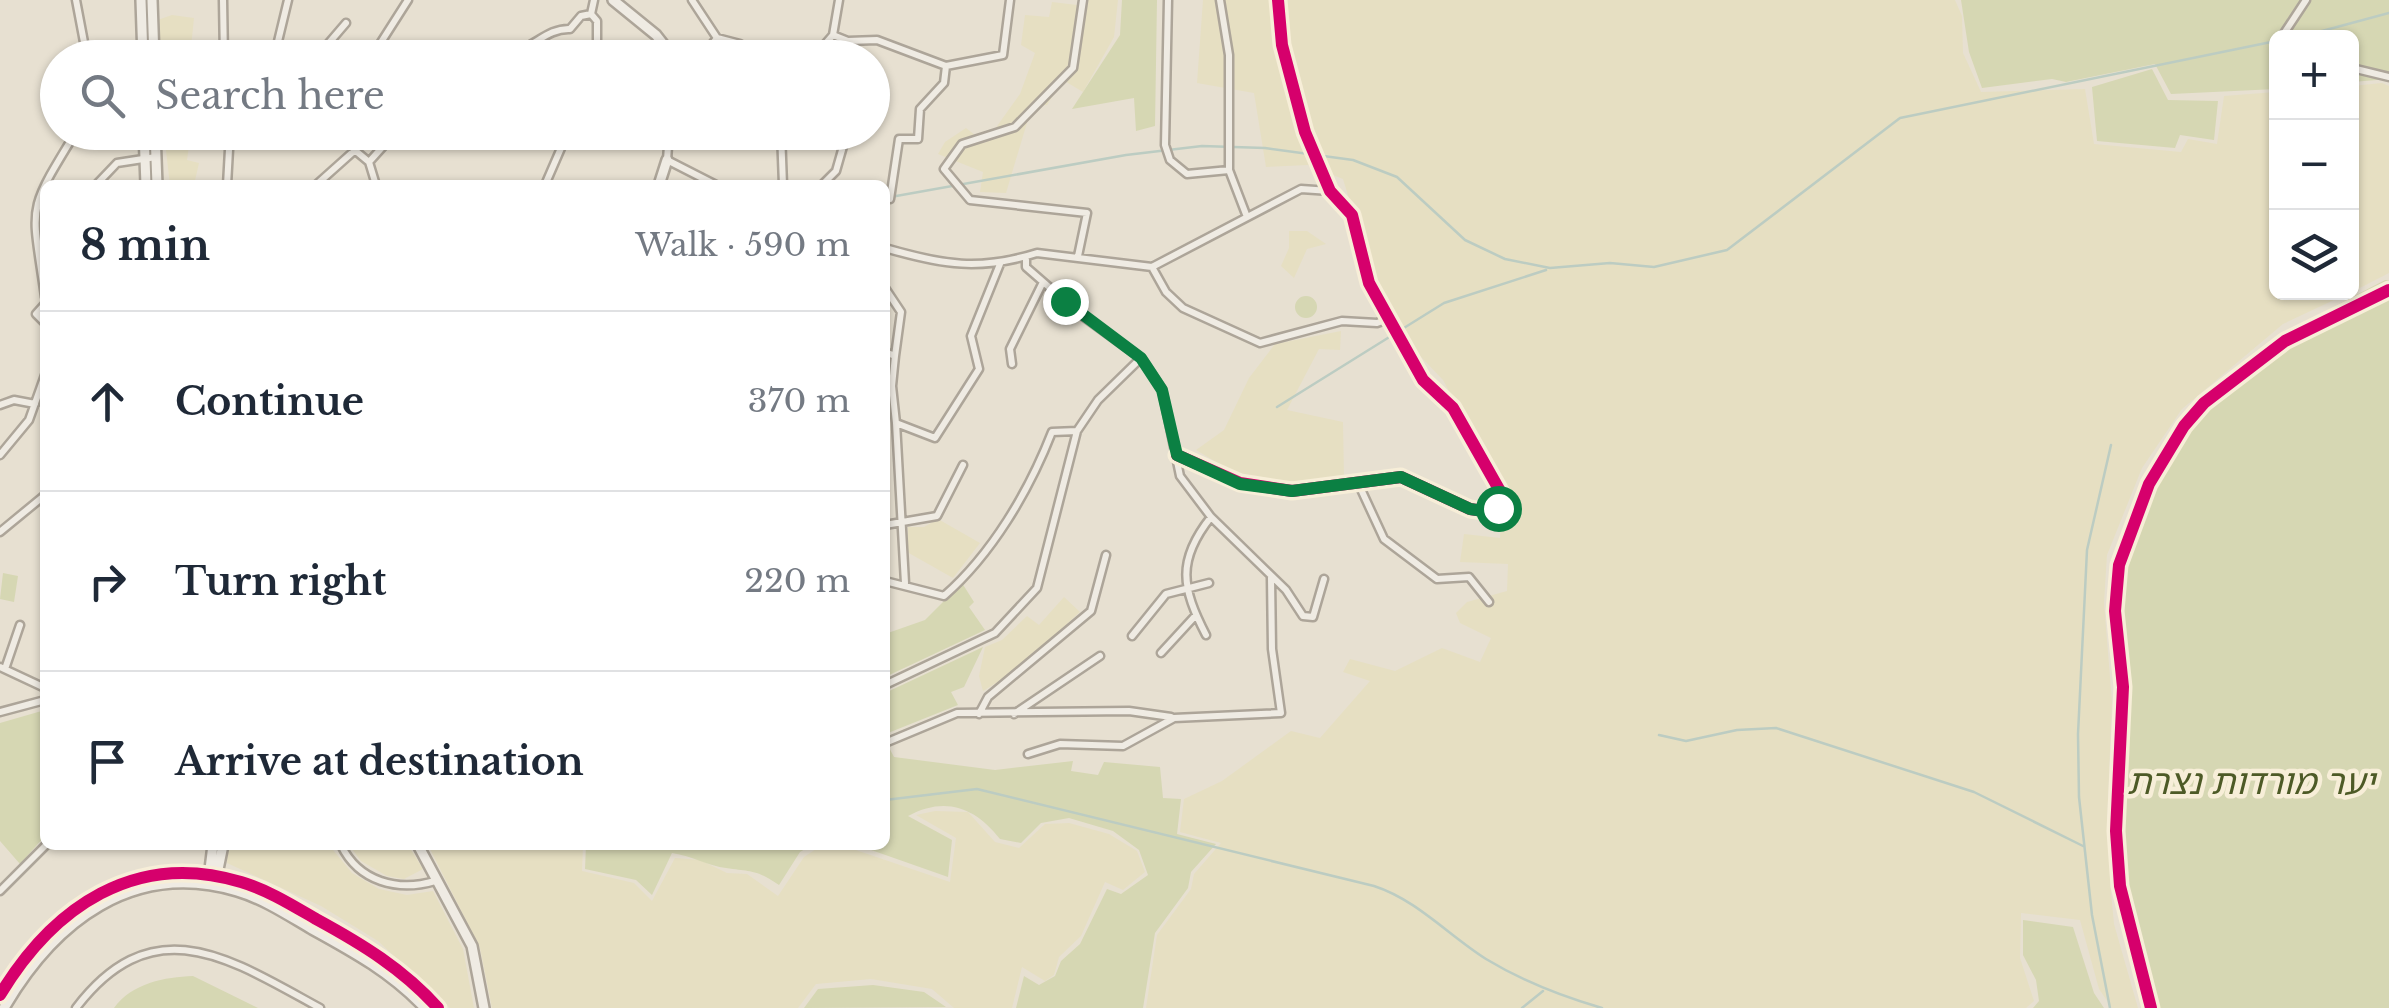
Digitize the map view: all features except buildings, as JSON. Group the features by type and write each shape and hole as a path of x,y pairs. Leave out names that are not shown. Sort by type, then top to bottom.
{"street":[{"path":"76,0 84,40"},
{"path":"140,0 141,40"},
{"path":"152,0 153,40"},
{"path":"224,0 224,40"},
{"path":"278,40 288,0"},
{"path":"382,40 408,0"},
{"path":"591,14 594,0"},
{"path":"614,0 655,40"},
{"path":"692,0 716,38 724,40"},
{"path":"828,40 833,34 838,0"},
{"path":"890,45 946,66 1004,55 1010,0"},
{"path":"1078,256 1087,213 970,200 944,170 962,144 1015,127 1073,68 1083,0"},
{"path":"1168,0 1165,145 1170,160 1188,174 1229,170"},
{"path":"1220,0 1229,55 1229,170 1248,217"},
{"path":"1177,455 1240,484 1292,491 1359,486 1401,477 1470,509 1490,512 1500,500 1500,491 1453,408 1423,380 1370,283 1352,215 1330,191 1304,132 1282,45 1278,0"},
{"path":"2286,30 2306,0"},
{"path":"536,40 558,28 570,28 581,16 591,14"},
{"path":"591,14 597,21 597,40"},
{"path":"331,40 346,23"},
{"path":"833,34 846,40"},
{"path":"890,199 894,150 899,139 918,139 920,109 944,82 946,66"},
{"path":"2359,70 2389,77"},
{"path":"45,180 64,150"},
{"path":"148,150 156,180"},
{"path":"147,180 151,150"},
{"path":"227,180 229,150"},
{"path":"369,162 380,150"},
{"path":"546,180 560,150"},
{"path":"660,180 668,150"},
{"path":"782,150 783,180"},
{"path":"827,180 836,172 842,150"},
{"path":"322,180 354,151 369,162 374,180"},
{"path":"101,180 116,163 150,157"},
{"path":"667,160 706,180"},
{"path":"890,249 959,266 1026,260 1037,253 1152,267 1302,189 1330,191"},
{"path":"40,194 34,212 34,243 40,274"},
{"path":"1026,260 1026,268 1141,358 1162,390 1180,476 1211,517 1286,590 1303,616 1313,616 1324,579"},
{"path":"896,423 935,438 968,390 979,369 971,336 1000,263"},
{"path":"1152,267 1166,292 1183,308 1260,344 1342,321 1377,323 1388,319"},
{"path":"1012,364 1010,349 1043,282"},
{"path":"2151,1008 2120,886 2116,831 2123,687 2115,611 2119,564 2149,484 2172,444 2204,403 2284,340 2389,290"},
{"path":"890,296 901,312 892,386 905,583"},
{"path":"890,354 896,356"},
{"path":"890,683 996,633 1037,588 1077,431 1098,400 1141,358"},
{"path":"0,455 23,431 40,388"},
{"path":"0,405 14,400 34,404"},
{"path":"890,582 905,583 934,597 944,596 962,580 999,531 1041,460 1052,432 1077,431"},
{"path":"890,526 937,516 963,465"},
{"path":"1359,486 1384,539 1437,579 1469,577 1489,602"},
{"path":"0,532 40,499"},
{"path":"1206,635 1185,590 1191,544 1211,517"},
{"path":"980,714 988,698 1091,611 1106,555"},
{"path":"890,742 957,713 1012,716 1129,710 1174,718 1281,713 1272,650 1272,578"},
{"path":"1132,636 1166,594 1210,583"},
{"path":"1161,652 1196,615"},
{"path":"20,625 2,668 40,686"},
{"path":"1012,716 1100,656"},
{"path":"0,712 40,701"},
{"path":"1028,754 1060,744 1124,746 1174,718"},
{"path":"0,891 41,850"},
{"path":"188,874 216,850"},
{"path":"213,879 217,850"},
{"path":"218,850 236,880"},
{"path":"345,850 354,864 391,885 410,888 435,881"},
{"path":"420,850 472,946 484,1008"},
{"path":"0,994 39,938 80,904 128,882 188,874 236,880 268,892 404,973 438,1008"},
{"path":"4,1008 46,945 85,913 152,886 213,879 359,954 398,981 424,1008"},
{"path":"76,1008 117,968 152,952 182,948 233,962 320,1008"}],"shaded area":[{"path":"1079,0 1118,0 1114,37 1083,92 1063,80 1047,105 1032,106 1006,193 980,192 983,172 938,154 945,142 966,128 985,143 1020,94 1035,53 1021,45 1025,15 1049,17 1052,2 1077,5"},
{"path":"1203,0 1955,0 1962,16 1963,53 1981,92 2085,89 2094,144 2181,152 2188,139 2217,144 2224,96 2269,93 2269,300 2334,300 2283,324 2182,409 2142,468 2107,555 2104,603 2112,702 2107,824 2111,892 2114,924 2138,1008 2112,1008 2099,989 2080,920 2021,913 2020,958 2034,1001 2026,1008 1146,1008 1157,935 1191,889 1194,874 1221,843 1180,832 1184,799 1222,781 1291,731 1320,738 1370,681 1343,672 1350,659 1395,671 1442,648 1480,662 1491,638 1460,623 1456,613 1467,602 1507,591 1508,564 1460,562 1464,534 1500,538 1502,491 1443,380 1403,338 1374,281 1343,179 1308,165 1266,167 1254,93 1197,83"},
{"path":"172,15 194,18 192,40 152,40 149,23"},
{"path":"2359,85 2389,86 2389,273 2359,288 2359,120"},
{"path":"166,150 188,150 187,160 199,163 195,180 169,180"},
{"path":"1289,231 1307,231 1326,244 1307,249 1294,278 1281,266 1289,248"},
{"path":"1341,331 1340,350 1319,349 1287,410 1343,422 1344,477 1286,484 1241,477 1196,450 1224,430 1249,378 1275,344"},
{"path":"938,519 980,543 953,578 907,552 908,527 924,527"},
{"path":"1064,597 1080,612 1014,672 983,691 979,676 985,647 1002,640 1027,616 1039,625"},
{"path":"968,812 995,842 1019,848 1045,824 1069,823 1109,834 1137,851 1145,872 1123,890 1105,882 1081,936 1059,957 1054,975 1045,981 1022,967 1012,1008 954,1008 932,989 871,979 816,984 798,1008 492,1008 480,948 431,850 583,850 582,871 634,883 652,901 675,858 700,860 727,873 747,874 778,896 804,857 814,850 856,850 950,882 956,838 916,815"},
{"path":"228,850 333,850 352,873 379,889 407,895 433,891 463,949 474,1008 450,1008 378,941 321,906 227,863"},
{"path":"353,850 411,850 423,869 404,879 387,876 361,861"}],"green space":[{"path":"1122,0 1157,0 1155,126 1136,131 1134,98 1072,109 1120,35"},
{"path":"1961,0 2389,0 2389,79 2359,81 2359,30 2269,30 2269,89 2171,94 2155,64 2066,82 2052,79 1982,88 1969,52"},
{"path":"2152,69 2168,100 2218,101 2214,140 2180,135 2175,148 2097,141 2092,87"},
{"name":"יער מורדות נצרת","path":"2389,280 2389,1008 2147,1008 2117,884 2113,802 2120,680 2111,601 2115,557 2143,480 2199,396 2283,333 2347,300 2359,300 2359,294"},
{"path":"1306,296 1314,299 1314,315 1306,318 1298,315 1295,307 1298,299"},
{"path":"3,573 18,576 14,602 0,599"},
{"path":"962,583 974,602 969,607 985,630 890,675 890,632 925,620"},
{"path":"983,647 964,687 951,692 958,705 890,732 890,691"},
{"path":"40,711 40,842 20,864 0,841 0,723"},
{"path":"890,749 894,757 995,770 1073,761 1071,771 1098,775 1104,762 1160,767 1163,798 1181,799 1177,834 1216,844 1191,872 1188,888 1155,933 1143,1008 1016,1008 1024,976 1039,985 1055,976 1061,961 1080,944 1107,889 1121,894 1148,875 1139,850 1113,831 1069,818 1041,823 1021,843 1000,839 980,819 958,808 934,807 908,816 952,840 948,877 871,850 890,850"},
{"path":"586,850 803,850 779,885 753,872 672,853 652,895 636,880 585,869"},
{"path":"2023,920 2073,927 2094,993 2104,1008 2033,1008 2039,1001 2036,980 2023,955"},
{"path":"193,976 258,1008 114,1008 121,999 150,983"},
{"path":"873,985 924,992 946,1007 804,1008 818,989"}],"waterway":[{"path":"2326,30 2389,13"},
{"path":"890,197 1126,155 1202,146 1265,148 1353,160 1397,177 1465,240 1505,259 1550,268 1610,263 1654,267 1727,250 1900,118 2269,42"},
{"path":"1277,407 1444,303 1546,270"},
{"path":"2110,1008 2092,915 2079,797 2078,734 2087,550 2111,445"},
{"path":"1659,735 1686,741 1737,730 1776,728 1974,792 2083,846"},
{"path":"890,799 977,789 1374,886 1418,909 1500,967 1543,988 1602,1008"},
{"path":"1522,1008 1543,991"}],"cycle path":[{"path":"1177,455 1240,483 1292,491 1401,477 1470,509 1490,512 1501,500 1500,491 1453,408 1423,380 1369,283 1352,215 1330,191 1305,132 1282,45 1278,0"},
{"path":"2151,1008 2120,886 2116,831 2123,687 2115,611 2119,565 2149,484 2184,426 2204,403 2285,341 2389,290"},
{"path":"0,995 45,936 101,894 132,880 166,874 202,874 251,885 289,903 381,958 438,1008"}],"route":[{"path":"1065,301 1141,358 1162,390 1177,455 1240,484 1292,491 1359,486 1401,477 1470,509 1490,512 1498,508"}]}
